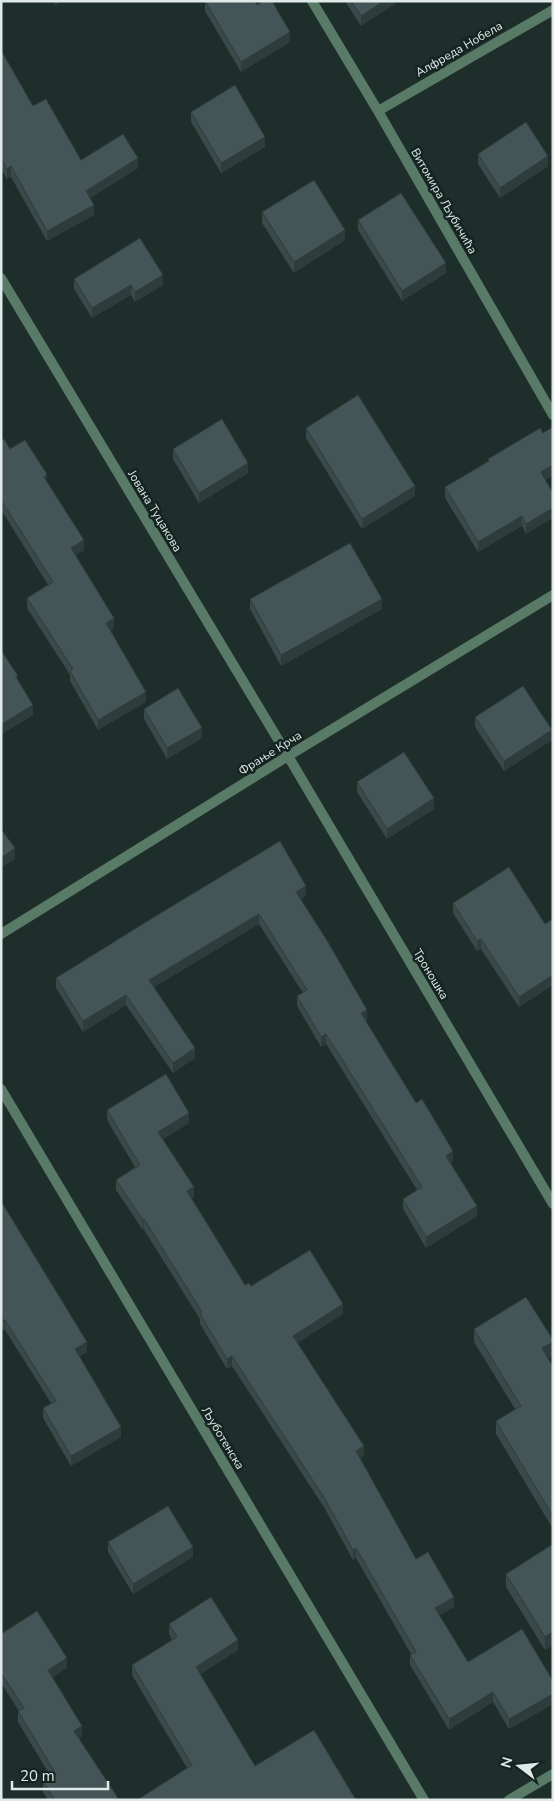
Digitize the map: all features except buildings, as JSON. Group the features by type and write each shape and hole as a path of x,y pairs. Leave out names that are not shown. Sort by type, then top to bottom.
{"street":[{"name":"Витомира Љубичића","path":"312,1 378,111 553,415"},
{"name":"Алфреда Нобела","path":"378,111 553,10"},
{"name":"Јована Туцакова","path":"1,278 288,756"},
{"name":"Фрање Крча","path":"1,934 553,595"},
{"name":"Троношка","path":"288,756 553,1204"},
{"name":"Љуботенска","path":"1,1089 424,1800"},
{"path":"509,1800 553,1774"}]}
